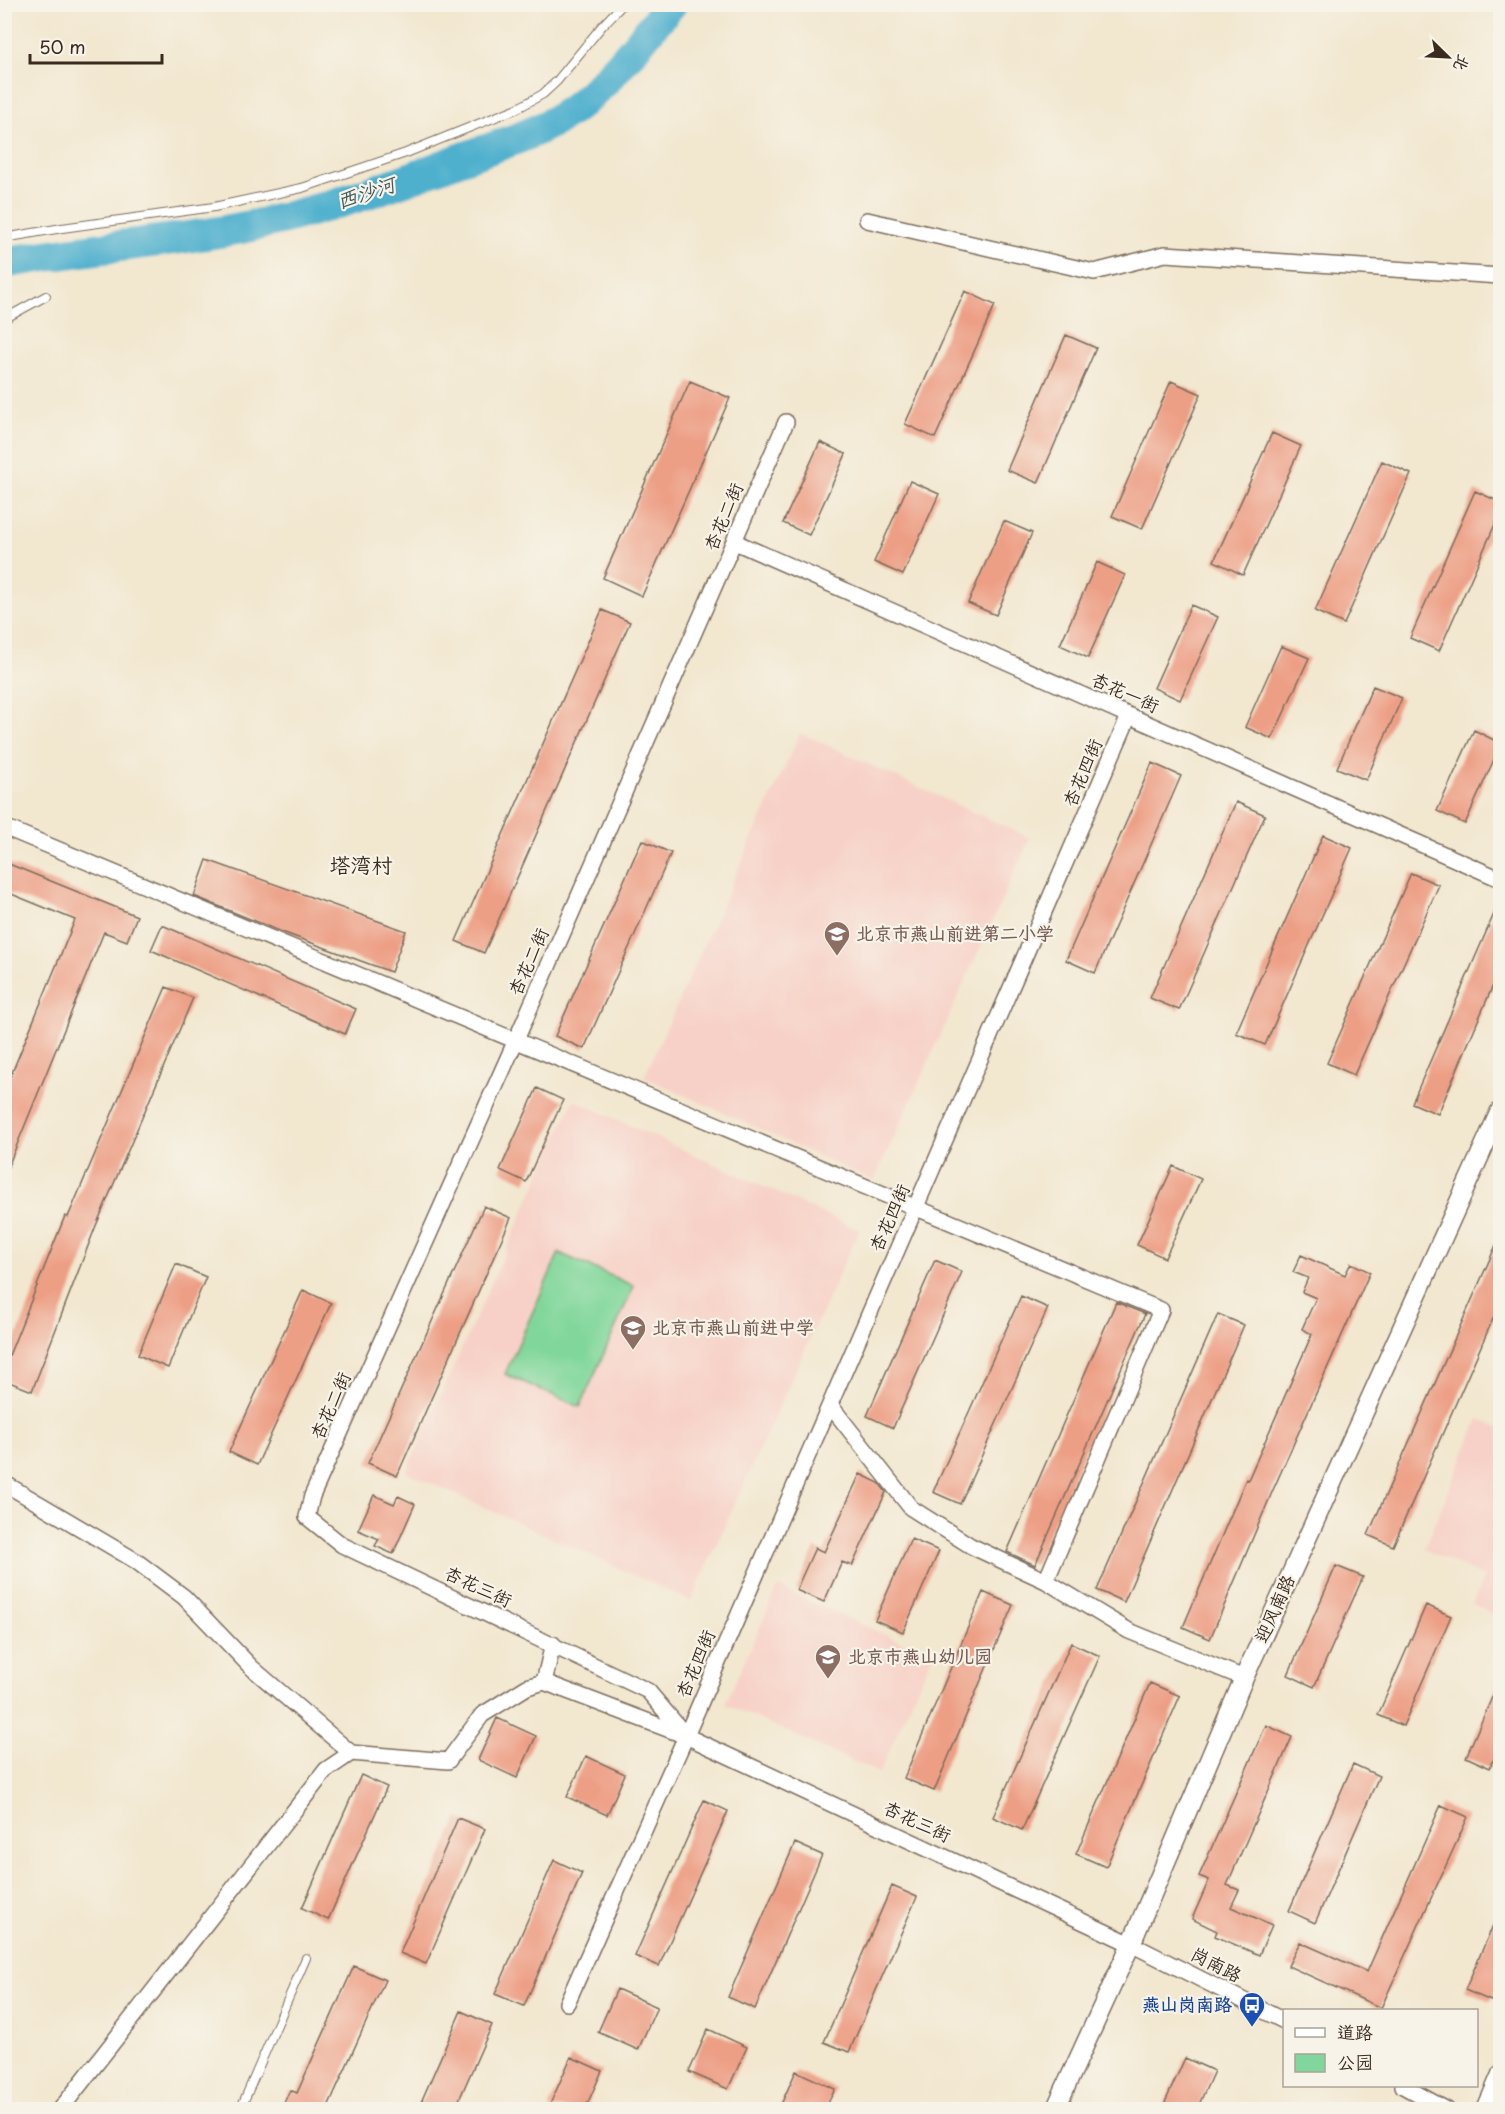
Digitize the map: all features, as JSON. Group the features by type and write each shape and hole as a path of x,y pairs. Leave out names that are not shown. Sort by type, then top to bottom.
{"street":[{"path":"867,220 1094,272 1165,254 1500,276"},
{"name":"杏花二街","path":"307,1517 312,1496 516,1040 786,422"},
{"name":"杏花一街","path":"735,542 1500,879"},
{"name":"杏花四街","path":"567,2003 686,1736 1129,716"},
{"path":"4,827 1161,1310 1046,1581"},
{"name":"迎风南路","path":"1055,2109 1131,1944 1244,1678 1500,1111"},
{"path":"830,1405 911,1508 971,1546 1046,1581 1129,1631 1244,1678"},
{"path":"4,1483 136,1561 184,1597 251,1667 351,1753 448,1761 482,1715 527,1687 544,1682 553,1644"},
{"name":"杏花三街","path":"307,1517 342,1545 648,1691 686,1736"},
{"name":"杏花三街","path":"544,1682 686,1736 1131,1944"},
{"path":"60,2109 326,1770 351,1753"},
{"name":"岗南路","path":"1131,1944 1283,2020"},
{"path":"1484,2109 1500,2073"},
{"path":"1407,2087 1447,2109"}],"lane":[{"path":"4,238 214,207 302,188 406,153 508,113 543,94 558,81 623,4"},
{"path":"4,319 46,296"},
{"path":"240,2109 306,1958"}],"shaded area":[{"name":"北京市燕山前进第二小学","path":"800,733 1030,838 874,1181 644,1077"},
{"name":"北京市燕山前进中学","path":"574,1100 859,1230 691,1601 406,1472"},
{"path":"1479,1419 1500,1429 1500,1617 1472,1604 1484,1577 1424,1549"},
{"name":"北京市燕山幼儿园","path":"778,1587 932,1656 879,1773 725,1704"}],"green space":[{"path":"559,1253 634,1286 580,1407 505,1374"}],"building":[{"path":"965,291 995,305 935,438 905,424"},
{"path":"1066,335 1096,348 1038,483 1007,470"},
{"path":"690,381 730,398 642,596 603,578"},
{"path":"1171,381 1201,394 1142,529 1112,516"},
{"path":"1272,433 1301,446 1243,575 1214,561"},
{"path":"820,442 846,454 809,535 783,523"},
{"path":"1382,461 1411,474 1344,624 1315,611"},
{"path":"910,481 939,494 903,575 874,562"},
{"path":"1475,491 1500,502 1500,513 1439,651 1410,638"},
{"path":"1004,521 1032,533 996,615 968,603"},
{"path":"1097,562 1125,575 1088,658 1060,645"},
{"path":"1191,605 1218,617 1180,700 1154,688"},
{"path":"602,610 630,622 484,953 456,941"},
{"path":"1281,646 1309,658 1272,739 1245,727"},
{"path":"1373,686 1402,698 1366,780 1337,768"},
{"path":"1474,730 1500,743 1500,746 1465,824 1437,811"},
{"path":"1152,763 1181,776 1095,973 1066,960"},
{"path":"1236,802 1265,815 1179,1010 1150,998"},
{"path":"1323,835 1352,848 1265,1045 1236,1033"},
{"path":"642,840 671,853 584,1049 555,1036"},
{"path":"207,860 406,931 391,972 282,932 194,896"},
{"path":"4,862 137,916 127,941 104,932 5,1174 4,1092 75,920 4,891"},
{"path":"1411,873 1439,885 1354,1075 1327,1063"},
{"path":"1500,900 1500,969 1438,1114 1412,1103"},
{"path":"162,925 356,1009 345,1034 151,950"},
{"path":"166,987 193,998 95,1228 32,1391 4,1380 4,1368 65,1216 68,1217"},
{"path":"537,1088 563,1100 526,1182 500,1170"},
{"path":"1173,1166 1201,1179 1165,1258 1137,1245"},
{"path":"484,1206 511,1218 397,1476 368,1463"},
{"path":"1500,1236 1500,1303 1393,1546 1368,1535"},
{"path":"1301,1255 1345,1275 1351,1263 1370,1272 1210,1639 1183,1627 1246,1479 1248,1480 1312,1334 1302,1329 1316,1298 1302,1292 1308,1278 1293,1272"},
{"path":"935,1260 962,1272 893,1428 867,1416"},
{"path":"176,1264 206,1277 168,1368 138,1355"},
{"path":"303,1290 331,1303 257,1465 229,1452"},
{"path":"1021,1296 1048,1308 960,1504 933,1492"},
{"path":"1116,1302 1145,1314 1035,1565 1007,1552"},
{"path":"1218,1314 1244,1325 1124,1602 1097,1590"},
{"path":"860,1474 879,1483 886,1492 852,1566 842,1562 824,1602 796,1590 815,1548 824,1552"},
{"path":"374,1495 394,1504 398,1496 415,1504 393,1554 375,1546 379,1539 358,1530"},
{"path":"911,1539 939,1551 903,1632 875,1620"},
{"path":"1336,1566 1363,1577 1314,1687 1288,1675"},
{"path":"983,1592 1013,1605 934,1791 904,1778"},
{"path":"1426,1605 1451,1616 1403,1726 1378,1715"},
{"path":"1071,1643 1100,1656 1022,1830 993,1817"},
{"path":"1500,1679 1500,1745 1490,1768 1466,1757"},
{"path":"1150,1683 1180,1696 1106,1867 1076,1854"},
{"path":"497,1718 536,1736 517,1778 478,1760"},
{"path":"1266,1725 1292,1737 1227,1885 1239,1890 1231,1907 1272,1925 1259,1955 1215,1936 1217,1931 1192,1919 1209,1880 1199,1876"},
{"path":"586,1756 625,1774 607,1815 567,1797"},
{"path":"1353,1764 1379,1776 1315,1923 1289,1911"},
{"path":"361,1775 387,1787 328,1920 302,1908"},
{"path":"704,1800 728,1811 659,1966 635,1956"},
{"path":"1441,1805 1468,1817 1381,2008 1288,1966 1300,1942 1367,1972"},
{"path":"458,1818 485,1829 426,1964 400,1953"},
{"path":"795,1843 822,1855 755,2009 728,1997"},
{"path":"554,1860 582,1873 524,2006 495,1994"},
{"path":"892,1886 917,1897 849,2052 824,2042"},
{"path":"1500,1909 1500,1981 1491,2001 1465,1990"},
{"path":"354,1966 385,1980 327,2109 281,2109 290,2090 297,2093"},
{"path":"617,1989 657,2007 638,2050 598,2032"},
{"path":"461,2011 492,2025 455,2109 418,2109"},
{"path":"708,2029 747,2047 728,2089 689,2072"},
{"path":"571,2057 602,2071 585,2109 548,2109"},
{"path":"1185,2058 1214,2071 1197,2109 1162,2109"},
{"path":"796,2071 835,2089 825,2109 779,2109"}],"waterway":[{"name":"西沙河","path":"4,263 198,236 284,218 370,192 515,139 559,119 586,99 624,60 671,4"}],"place":[{"name":"北京市燕山前进第二小学","path":"837,957"},
{"name":"北京市燕山前进中学","path":"633,1351"},
{"name":"北京市燕山幼儿园","path":"828,1680"},
{"name":"燕山岗南路","path":"1252,2028"}],"district":[{"name":"塔湾村","path":"361,866"}]}
